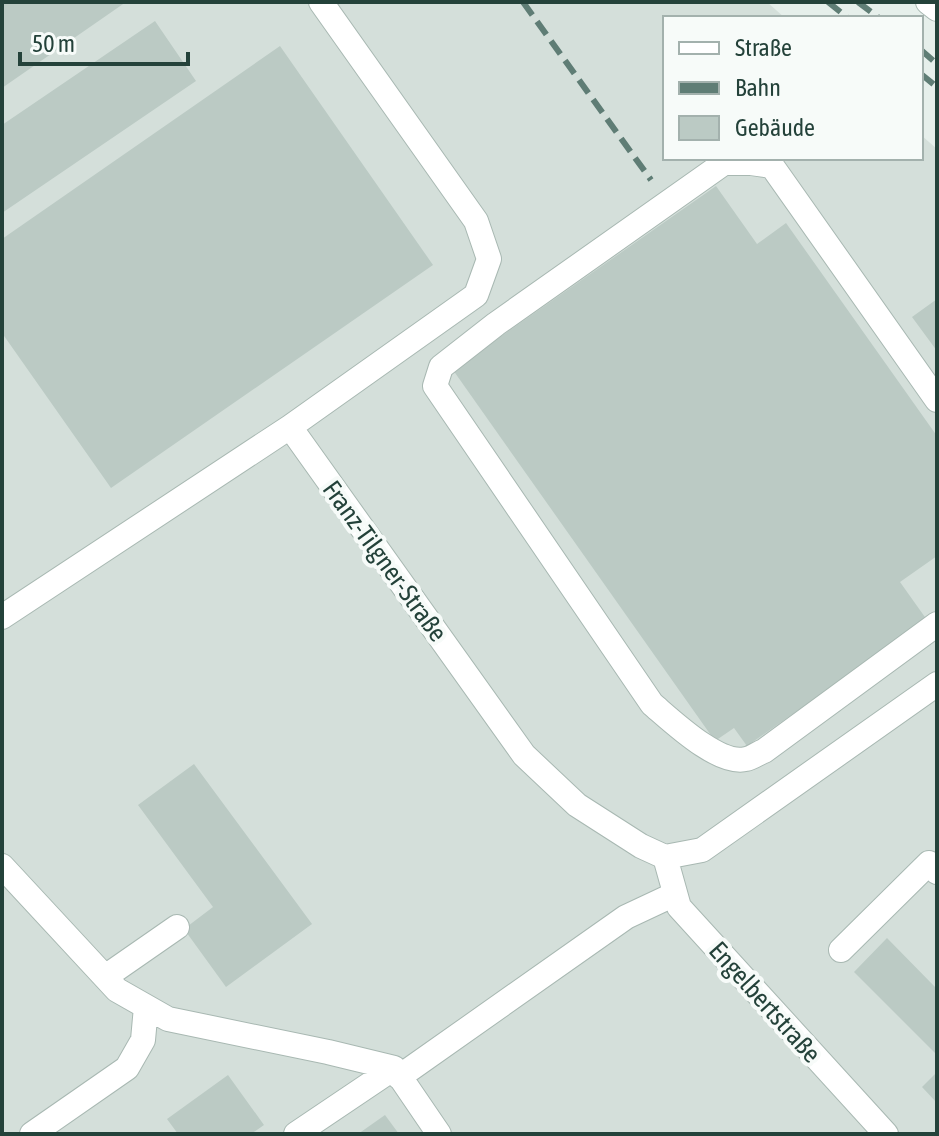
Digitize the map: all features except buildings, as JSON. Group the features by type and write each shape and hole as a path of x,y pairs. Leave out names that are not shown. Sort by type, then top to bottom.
{"street":[{"path":"2,617 290,427 476,295 489,259 476,221 321,2"},
{"path":"928,2 937,9"},
{"path":"937,400 772,166 751,163 724,163 509,315 441,367 435,386 652,704 693,739 720,755 744,760 764,751 937,624"},
{"name":"Franz-Tilgner-Straße","path":"290,427 524,755 577,805 641,846 665,857"},
{"path":"665,857 702,850 937,684"},
{"name":"Engelbertstraße","path":"665,857 679,907 886,1134"},
{"path":"841,950 929,863 937,872"},
{"path":"2,866 117,990 168,1019 328,1052 396,1072 439,1134"},
{"path":"296,1134 396,1072 626,917 675,894"},
{"path":"105,977 177,927"},
{"path":"32,1134 127,1068 143,1040 146,1007"}],"shaded area":[{"path":"2,2 767,2 783,16 663,16 663,160 923,160 923,137 937,149 937,1134 2,1134"}],"railway":[{"path":"523,2 651,180"},
{"path":"828,2 846,16"},
{"path":"858,2 876,16"},
{"path":"923,52 937,64"},
{"path":"923,76 937,87"}]}
